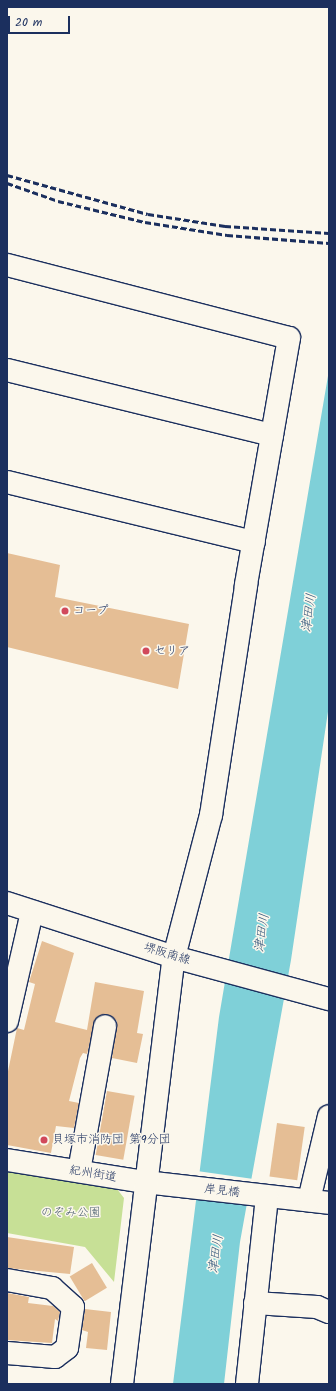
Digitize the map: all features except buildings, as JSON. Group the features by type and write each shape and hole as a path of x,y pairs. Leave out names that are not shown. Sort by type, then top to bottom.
{"street":[{"path":"7,265 289,338 246,584 211,815 174,957 145,1182 122,1384"},
{"path":"7,370 272,435"},
{"path":"7,482 254,542"},
{"name":"堺阪南線","path":"7,903 174,957 329,999"},
{"path":"7,1021 32,912"},
{"path":"79,1171 104,1026"},
{"path":"247,1384 265,1197 319,1201 329,1116"},
{"name":"紀州街道","path":"7,1160 179,1186"},
{"name":"岸見橋","path":"179,1186 265,1197"},
{"path":"7,1280 52,1288 73,1306 67,1348 55,1357 7,1352"},
{"path":"255,1303 317,1307 329,1312"}],"green space":[{"name":"のぞみ公園","path":"7,1169 117,1189 124,1198 114,1282 85,1247 7,1233"}],"water":[{"name":"津田川","path":"329,370 329,705 291,960 240,1242 224,1384 173,1384 219,1017"}],"pier":[{"path":"197,1171 253,1179 250,1205 193,1197"}],"railway":[{"path":"7,175 148,214 225,226 329,233"},
{"path":"7,183 58,201 145,222 227,235 329,243"}],"place":[{"name":"コープ","path":"65,611"},
{"name":"セリア","path":"146,651"},
{"name":"貝塚市消防団 第9分団","path":"44,1140"}]}
